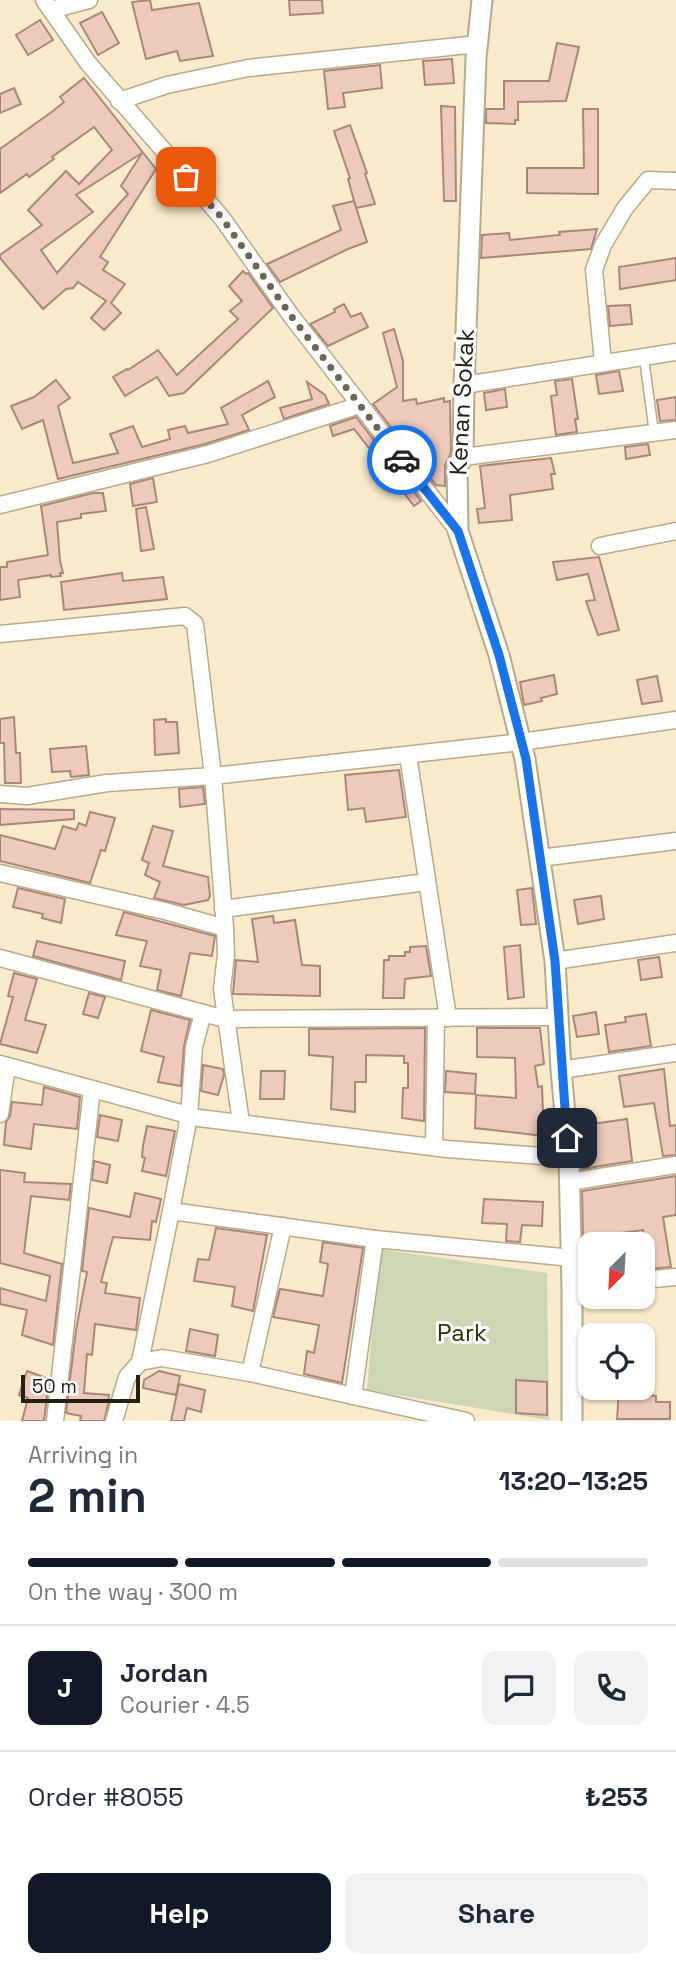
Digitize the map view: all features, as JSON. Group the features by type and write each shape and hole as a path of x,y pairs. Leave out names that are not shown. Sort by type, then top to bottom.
{"street":[{"path":"89,0 48,5 88,63 119,101 222,218 292,317 458,531"},
{"name":"Kenan Sokak","path":"482,0 478,44 463,457 457,466 458,531 499,655 522,742 555,961 569,1158 572,1258 578,1277"},
{"path":"119,101 167,85 248,68 478,44"},
{"path":"604,362 594,270 603,245 625,208 648,180 676,181"},
{"path":"464,384 676,352"},
{"path":"0,505 208,454 360,405"},
{"path":"463,457 676,430"},
{"path":"600,546 676,531"},
{"path":"0,634 185,616 195,624 213,776 226,928 222,989 241,1123"},
{"path":"0,794 27,796 107,783 213,776 408,755 676,720"},
{"path":"408,755 442,1019 434,1147"},
{"path":"540,858 676,841"},
{"path":"0,873 226,928"},
{"path":"223,909 426,882"},
{"path":"555,961 676,943"},
{"path":"0,958 225,1019 558,1017"},
{"path":"114,1421 127,1377 140,1362 189,1116 194,1047 203,1013"},
{"path":"561,1070 676,1053"},
{"path":"0,1114 4,1065 189,1116 434,1147 569,1158"},
{"path":"55,1421 92,1089"},
{"path":"569,1182 676,1165"},
{"path":"171,1211 375,1238 572,1258"},
{"path":"250,1373 282,1226"},
{"path":"353,1396 375,1238"},
{"path":"655,1279 676,1277"},
{"name":"Kenan Sokak","path":"572,1421 579,1309"},
{"path":"140,1362 162,1358 250,1373 353,1396 417,1416 466,1421"}],"lane":[{"path":"644,358 654,433"}],"green space":[{"name":"Park","path":"379,1249 547,1273 549,1420 367,1390"}],"building":[{"path":"150,0 152,10 199,3 213,56 180,61 177,51 146,59 132,2"},
{"path":"289,0 322,0 323,13 290,15"},
{"path":"102,12 119,43 98,55 80,23"},
{"path":"40,20 53,40 28,55 16,35"},
{"path":"557,43 579,47 566,101 518,102 518,120 515,120 515,124 486,123 486,109 504,109 504,81 549,81"},
{"path":"452,59 454,83 425,85 423,61"},
{"path":"380,65 382,88 343,93 345,107 328,109 324,71"},
{"path":"84,78 156,169 100,257 108,262 103,270 125,284 111,303 121,313 104,330 91,318 106,301 78,282 43,309 0,258 0,255 42,225 28,210 66,171 79,184 112,150 94,127 29,177 27,174 0,193 0,149 64,102 60,97","holes":["142,153 121,186 128,194 57,273 41,250 93,212 76,195"]},
{"path":"14,88 21,104 0,113 0,94"},
{"path":"441,106 455,107 456,201 444,201"},
{"path":"583,109 598,109 598,194 527,193 527,168 584,168"},
{"path":"350,125 375,204 356,208 348,179 350,178 334,131"},
{"path":"354,201 367,242 280,282 267,264 341,230 333,206"},
{"path":"597,229 591,249 481,258 482,235 509,233 510,240"},
{"path":"676,258 676,280 620,289 619,267"},
{"path":"243,271 248,273 273,308 184,393 169,396 157,377 125,396 113,377 158,350 177,375 238,319 230,311 242,301 229,286"},
{"path":"344,304 351,317 361,313 368,327 328,346 310,324 335,312 334,309"},
{"path":"630,305 632,324 610,326 608,306"},
{"path":"394,329 403,361 403,401 416,399 417,404 444,398 444,402 450,401 451,453 445,465 445,486 436,485 373,404 397,387 383,333"},
{"path":"619,371 623,391 599,394 596,375"},
{"path":"572,379 578,419 575,419 577,432 556,435 551,396 557,395 555,381"},
{"path":"56,380 70,398 58,406 73,463 118,453 110,434 133,426 142,447 170,439 168,430 185,426 188,433 228,424 221,408 268,381 275,397 242,415 249,430 205,444 58,479 43,420 22,429 11,406 34,397"},
{"path":"307,382 325,395 329,404 284,419 280,408 312,399"},
{"path":"505,389 507,407 486,410 484,393"},
{"path":"676,397 676,420 660,421 657,400"},
{"path":"356,417 421,501 414,506 354,429 333,436 330,426"},
{"path":"648,444 650,455 626,459 625,447"},
{"path":"551,458 555,474 551,474 553,489 510,495 512,520 479,523 477,509 485,508 480,466"},
{"path":"153,478 157,502 133,506 130,484"},
{"path":"103,493 106,511 81,514 81,518 57,522 63,573 60,573 61,576 18,580 20,597 0,600 0,567 7,567 7,562 48,555 41,506"},
{"path":"146,507 154,549 141,551 136,509"},
{"path":"599,557 619,630 598,635 586,601 595,600 588,574 557,580 553,562"},
{"path":"122,573 123,581 163,577 167,599 64,610 61,582"},
{"path":"554,675 557,694 524,705 520,682"},
{"path":"657,676 662,701 642,704 637,680"},
{"path":"14,717 16,753 20,753 21,783 5,783 4,743 0,743 0,719"},
{"path":"166,719 166,722 177,722 179,753 155,755 154,720"},
{"path":"86,746 89,775 71,777 70,771 52,772 50,749"},
{"path":"399,770 406,817 366,822 364,808 348,810 345,775"},
{"path":"203,787 205,804 180,807 179,789"},
{"path":"0,809 74,810 74,819 0,825"},
{"path":"90,812 115,818 105,851 101,850 90,883 0,861 0,835 55,849 63,826 76,830 79,823 86,826"},
{"path":"153,826 173,831 163,866 208,877 208,900 184,905 154,898 160,882 145,875 149,863 142,860"},
{"path":"18,888 65,899 61,923 42,918 43,914 13,907"},
{"path":"532,888 536,924 521,925 517,890"},
{"path":"601,896 604,919 578,924 574,900"},
{"path":"124,912 215,936 212,956 190,953 181,996 157,990 161,970 140,966 147,941 116,935"},
{"path":"273,916 274,923 295,920 302,965 320,966 320,996 233,994 236,960 258,962 252,919"},
{"path":"37,941 125,961 121,980 33,956"},
{"path":"520,945 524,997 508,999 504,947"},
{"path":"426,946 431,976 405,979 404,998 383,998 384,960 389,960 389,956 405,956 405,952 410,952 410,947"},
{"path":"659,957 662,977 641,980 638,960"},
{"path":"14,973 37,979 25,1020 46,1025 37,1053 0,1044 13,997 8,996"},
{"path":"89,993 105,997 98,1018 83,1014"},
{"path":"151,1010 190,1020 184,1046 181,1086 158,1082 164,1057 141,1051"},
{"path":"596,1012 599,1034 577,1037 573,1016"},
{"path":"646,1014 651,1046 609,1052 605,1025 626,1022 625,1017"},
{"path":"425,1028 424,1121 402,1118 403,1088 408,1088 408,1063 404,1063 404,1056 366,1055 366,1082 355,1082 355,1112 331,1109 333,1057 309,1055 309,1029"},
{"path":"477,1028 540,1028 544,1064 535,1066 538,1087 542,1086 543,1112 551,1112 552,1137 475,1128 476,1095 516,1098 515,1058 477,1057"},
{"path":"203,1065 223,1069 224,1075 218,1095 201,1091"},
{"path":"664,1069 670,1126 676,1125 676,1155 663,1156 654,1103 624,1107 619,1076"},
{"path":"261,1071 285,1071 284,1099 260,1099"},
{"path":"446,1071 476,1074 475,1094 445,1092"},
{"path":"44,1087 80,1097 77,1129 34,1124 31,1149 4,1145 6,1122 10,1116 12,1102 42,1105"},
{"path":"100,1115 122,1120 118,1141 97,1137"},
{"path":"627,1119 632,1161 582,1169 578,1126"},
{"path":"147,1126 175,1131 166,1176 142,1171"},
{"path":"94,1161 110,1165 107,1183 92,1180"},
{"path":"0,1170 25,1173 24,1182 71,1184 69,1200 31,1196 24,1253 62,1264 53,1345 22,1335 27,1310 0,1304 0,1288 46,1301 50,1276 0,1263"},
{"path":"676,1176 676,1215 663,1217 671,1267 655,1269 655,1232 583,1232 582,1191"},
{"path":"135,1193 161,1199 156,1222 152,1221 150,1240 113,1237 101,1282 107,1283 105,1293 140,1298 136,1330 95,1324 92,1355 87,1354 84,1393 109,1395 108,1405 104,1421 80,1421 81,1416 66,1413 76,1330 87,1272 82,1271 89,1208 130,1217"},
{"path":"484,1199 543,1202 542,1226 522,1225 520,1242 506,1241 507,1224 482,1223"},
{"path":"216,1228 267,1235 253,1311 232,1306 235,1287 194,1281 198,1259 209,1260"},
{"path":"323,1242 363,1248 342,1383 304,1374 307,1351 314,1353 319,1325 273,1317 280,1289 323,1296 328,1264 320,1262"},
{"path":"190,1329 218,1335 215,1356 186,1351"},
{"path":"27,1371 49,1379 44,1421 22,1421 28,1398 19,1395"},
{"path":"159,1371 180,1376 176,1395 143,1388 144,1380"},
{"path":"516,1380 547,1382 547,1415 516,1413"},
{"path":"179,1384 205,1390 201,1412 187,1408 184,1421 171,1421"},
{"path":"655,1396 656,1402 670,1402 670,1419 617,1419 618,1400 655,1400"}],"way so far":[{"path":"186,177 222,218 292,317 402,460"}],"route":[{"path":"402,460 458,531 499,655 520,733 555,961 567,1138"}]}
